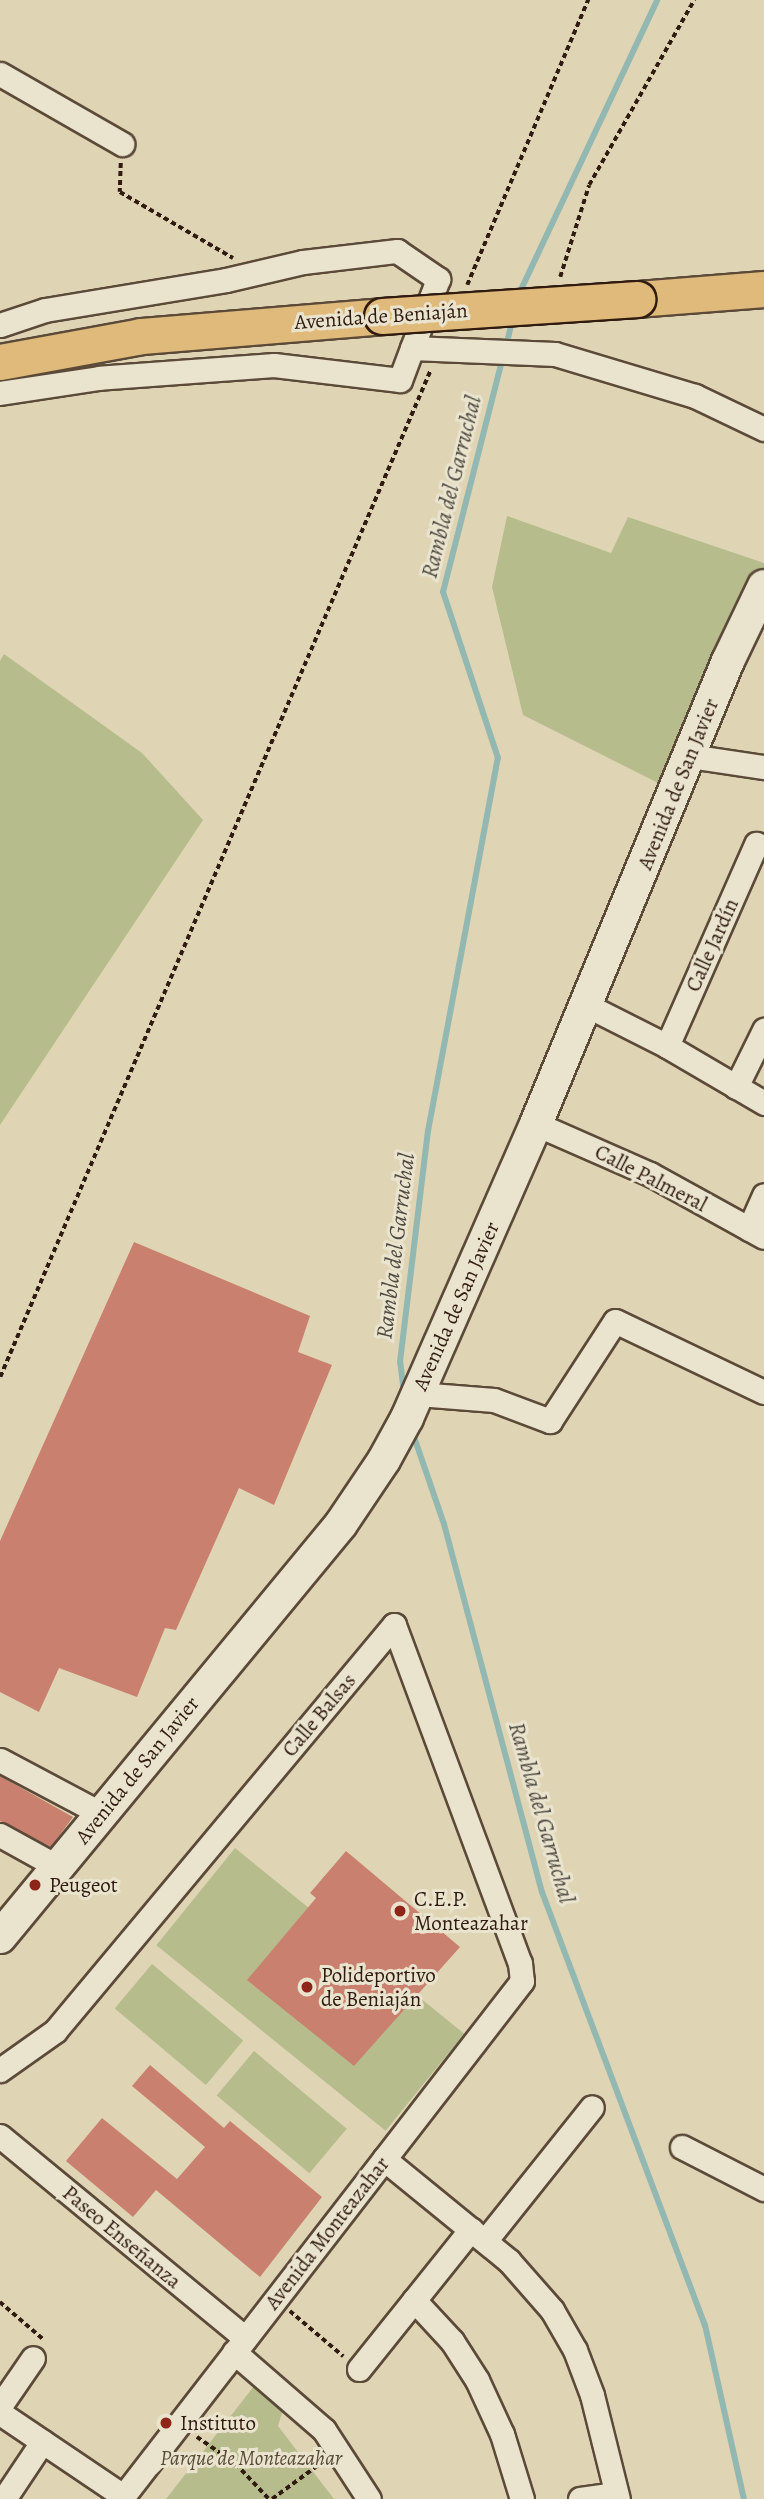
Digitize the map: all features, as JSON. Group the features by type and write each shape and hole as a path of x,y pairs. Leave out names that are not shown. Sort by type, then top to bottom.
{"main road":[{"name":"Avenida de Beniaján","path":"0,362 141,336 382,316 755,293"},
{"name":"Avenida de San Javier","path":"0,1937 341,1524 384,1461 418,1394 536,1124 764,586"}],"street":[{"path":"0,74 122,144"},
{"path":"0,325 45,310 226,280 303,262 397,251 438,279 400,380 274,365 99,378 0,393"},
{"path":"412,348 555,354 695,396 764,429"},
{"path":"690,757 764,767"},
{"name":"Calle Jardín","path":"667,1046 756,844"},
{"path":"586,1005 667,1046 764,1103"},
{"path":"736,1087 764,1030"},
{"name":"Calle Palmeral","path":"536,1124 649,1174 757,1233"},
{"path":"757,1233 764,1195"},
{"path":"418,1394 494,1400 550,1421 615,1321 764,1392"},
{"name":"Calle Balsas","path":"0,2070 55,2031 394,1625 520,1963"},
{"path":"0,1760 102,1814"},
{"path":"0,1835 58,1867"},
{"name":"Avenida Monteazahar","path":"122,2497 522,1981 520,1963"},
{"path":"359,2369 414,2300 478,2235 592,2107"},
{"name":"Paseo Enseñanza","path":"0,2136 239,2345 304,2408 340,2449 369,2499"},
{"path":"682,2147 764,2189"},
{"path":"384,2159 478,2235 540,2294 575,2350 592,2395 617,2497 580,2499"},
{"path":"414,2300 453,2341 477,2380 502,2434 522,2499"},
{"path":"0,2406 33,2358"},
{"path":"0,2413 122,2497"},
{"path":"4,2499 42,2442"}],"path":[{"path":"466,287 588,0"},
{"path":"556,288 589,186 694,0"},
{"path":"122,144 120,192 237,260"},
{"path":"0,1377 440,349"},
{"path":"275,2299 359,2369"},
{"path":"0,2302 46,2337 33,2358"},
{"path":"178,2424 236,2464 270,2499 340,2449"}],"green space":[{"path":"507,516 611,553 628,517 764,563 764,586 676,792 523,715 492,587"},
{"path":"4,654 142,753 203,820 0,1125 0,661"},
{"name":"Polideportivo de Beniaján","path":"235,1848 464,2034 386,2131 156,1945"},
{"path":"152,1964 243,2040 206,2085 115,2008"},
{"path":"254,2051 347,2129 309,2173 217,2095"},
{"name":"Parque de Monteazahar","path":"254,2386 283,2410 278,2426 334,2499 166,2499"}],"building":[{"path":"134,1242 310,1316 298,1352 332,1365 274,1505 239,1488 176,1630 165,1628 137,1697 59,1668 39,1712 0,1692 0,1541"},
{"path":"0,1776 73,1817 51,1847 0,1821"},
{"path":"346,1851 460,1947 354,2066 247,1980 316,1898 310,1893"},
{"path":"150,2065 224,2128 230,2121 322,2197 260,2277 156,2190 133,2217 66,2161 102,2118 177,2179 205,2147 132,2086"}],"waterway":[{"name":"Rambla del Garruchal","path":"518,296 657,0"},
{"name":"Rambla del Garruchal","path":"506,347 513,317"},
{"name":"Rambla del Garruchal","path":"404,1393 400,1362 428,1131 498,758 443,592 503,357"},
{"name":"Rambla del Garruchal","path":"412,1431 444,1524 542,1892 705,2325 744,2499"}],"place":[{"name":"Peugeot","path":"35,1885"},
{"name":"C.E.P. Monteazahar","path":"400,1911"},
{"name":"Polideportivo de Beniaján","path":"307,1987"},
{"name":"Instituto","path":"166,2423"}]}
